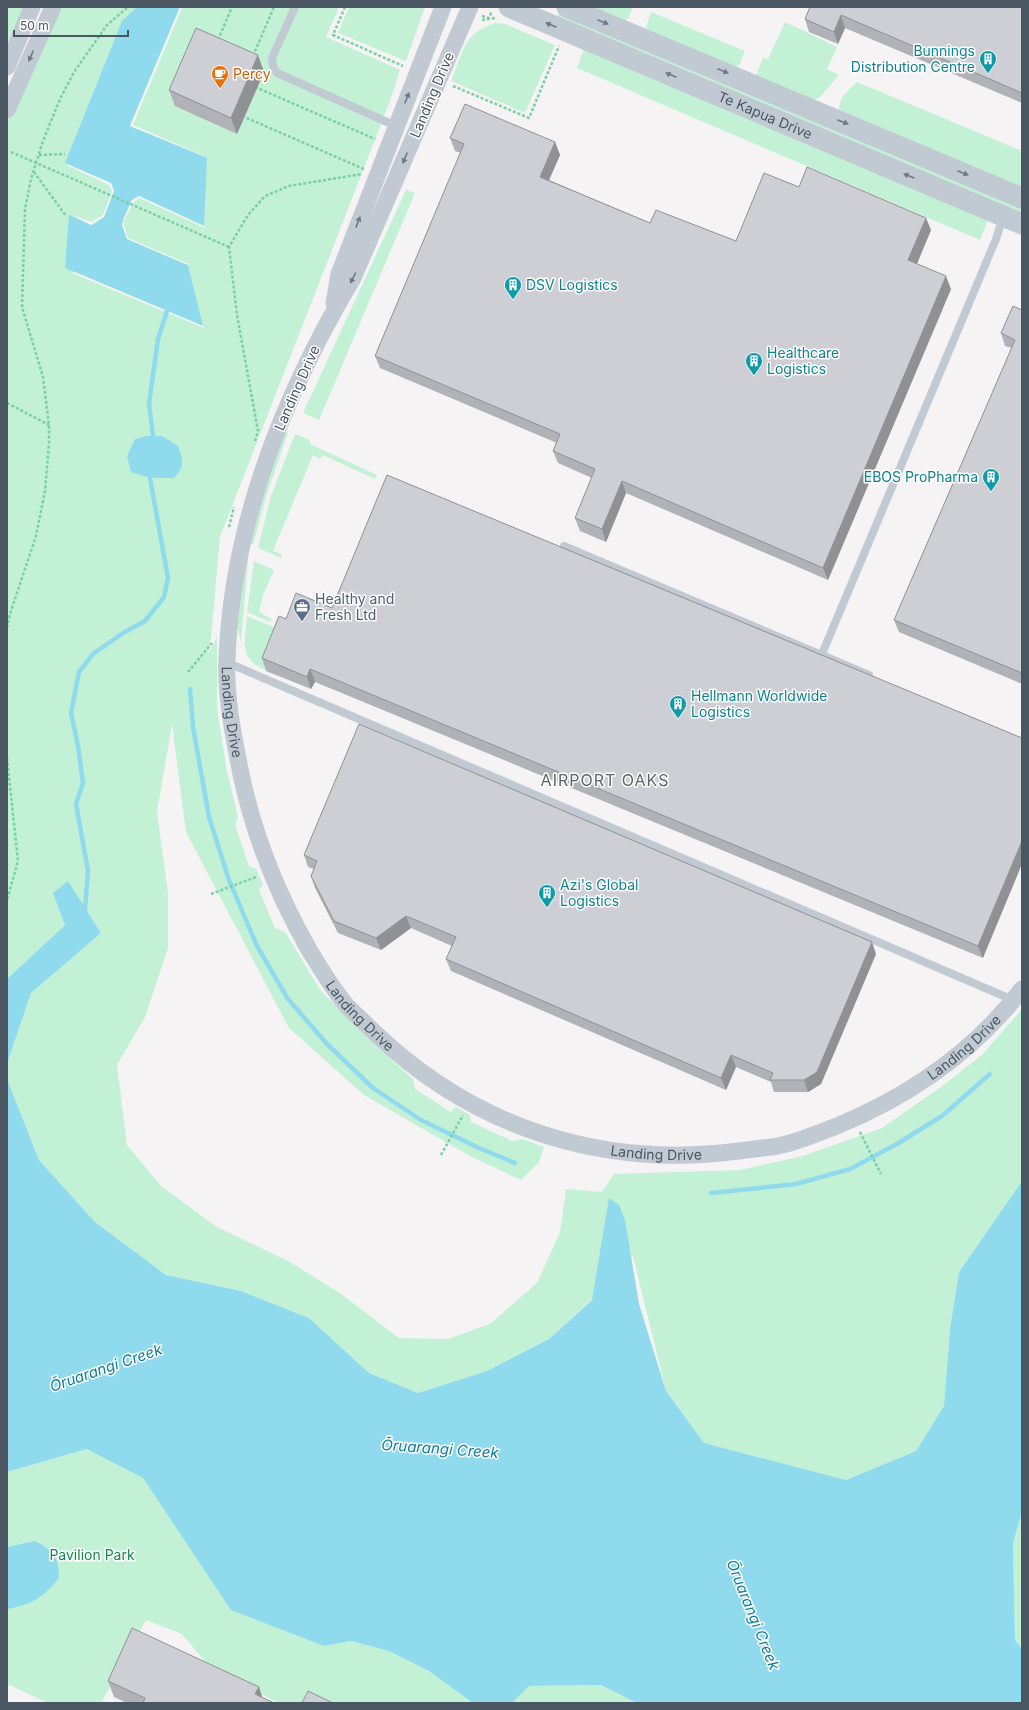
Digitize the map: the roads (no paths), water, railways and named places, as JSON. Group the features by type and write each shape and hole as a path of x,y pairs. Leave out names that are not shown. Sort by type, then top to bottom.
{"street":[{"path":"7,110 12,71 32,7"},
{"path":"12,71 53,7"},
{"name":"Landing Drive","path":"332,313 339,274 443,7"},
{"name":"Te Kapua Drive","path":"567,7 1022,198"},
{"name":"Te Kapua Drive","path":"499,12 1013,220"},
{"name":"Landing Drive","path":"474,14 353,278 332,313 300,377 267,458 245,526 233,585 226,662 233,735 249,812 286,910 324,976 348,1007 406,1061 440,1085 491,1114 535,1133 572,1143 618,1152 662,1156 709,1155 781,1145 812,1136 869,1113 928,1079 1001,1016 1018,994"}],"lane":[{"path":"295,7 272,58 273,66 277,74 396,126"},
{"path":"822,654 996,239 1013,220"},
{"path":"564,546 879,679"},
{"path":"226,662 1018,994"}],"water":[{"path":"137,7 180,7 130,126 207,158 204,226 139,196 132,200 123,220 127,239 188,265 203,326 65,268 69,215 92,225 104,217 114,191 111,183 65,163 122,21"},
{"path":"147,436 162,436 178,446 182,463 178,474 174,478 150,478 131,472 127,456 135,439"},
{"path":"68,881 101,933 31,993 7,1064 7,979 65,925 53,893"},
{"name":"Ōruarangi Creek","path":"7,1079 39,1160 95,1222 166,1275 241,1291 309,1318 369,1373 418,1393 487,1371 549,1339 592,1300 609,1198 619,1205 625,1220 639,1304 666,1391 704,1443 846,1480 916,1451 944,1406 950,1329 959,1272 1022,1181 1022,1512 1013,1543 1015,1640 1022,1649 1022,1703 637,1703 601,1685 529,1686 512,1703 473,1703 429,1671 389,1651 351,1641 324,1646 231,1610 143,1478 87,1449 7,1472"},
{"path":"35,1541 47,1548 54,1555 58,1564 59,1578 48,1590 36,1599 23,1605 7,1609 7,1547"}],"waterway":[{"path":"153,436 149,404 158,339 167,311"},
{"path":"85,909 88,871 76,804 83,783 78,746 71,713 79,672 93,654 123,633 145,621 164,597 168,578 150,478"},
{"path":"190,689 193,727 209,817 229,880 257,946 288,999 327,1044 373,1088 421,1120 479,1148 515,1163"},
{"path":"711,1193 796,1184 850,1169 897,1144 942,1116 990,1074"}],"place":[{"name":"Bunnings Distribution Centre","path":"988,74"},
{"name":"Percy","path":"220,89"},
{"name":"DSV Logistics","path":"513,300"},
{"name":"Healthcare Logistics","path":"754,376"},
{"name":"EBOS ProPharma","path":"991,492"},
{"name":"Healthy and Fresh Ltd","path":"302,622"},
{"name":"Hellmann Worldwide Logistics","path":"678,719"},
{"name":"Azi's Global Logistics","path":"547,908"}],"district":[{"name":"AIRPORT OAKS","path":"605,780"}],"park label":[{"name":"Pavilion Park","path":"92,1555"}]}
